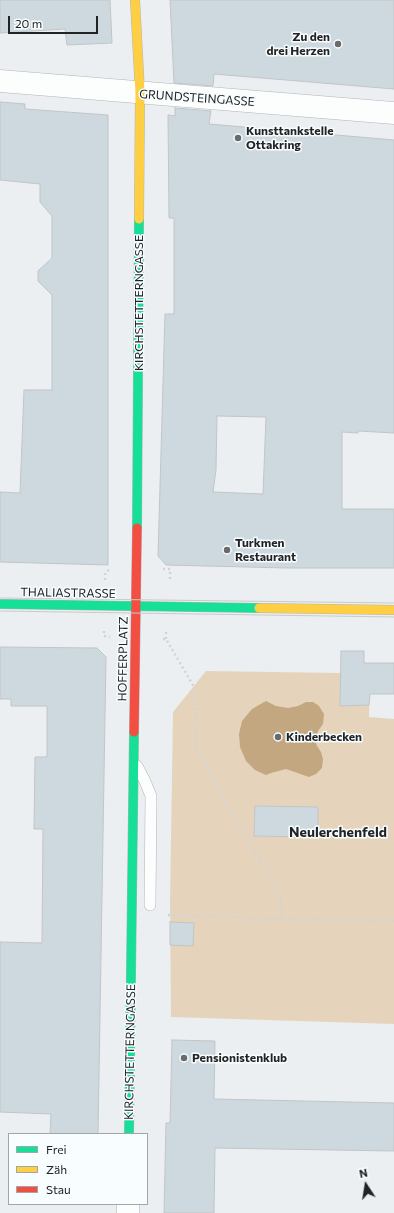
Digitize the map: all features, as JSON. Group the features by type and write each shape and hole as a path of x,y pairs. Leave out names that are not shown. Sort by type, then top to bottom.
{"street":[{"name":"KIRCHSTETTERNGASSE","path":"135,0 140,93 136,606"},
{"name":"GRUNDSTEINGASSE","path":"0,81 394,113"},
{"name":"THALIASTRASSE","path":"0,604 136,606"},
{"name":"HOFFERPLATZ","path":"131,970 136,606 394,610"},
{"name":"KIRCHSTETTERNGASSE","path":"129,1133 131,970"}],"lane":[{"path":"134,760 144,778 151,796 150,905"}],"path":[{"path":"135,638 166,640 194,687 196,748 281,899 281,919"},
{"path":"132,914 394,921"}],"shaded area":[{"path":"341,667 370,667 369,717 394,719 394,1024 171,1017 170,902 173,712 206,671 340,673"},
{"name":"Kinderbecken","path":"266,701 276,706 288,708 298,706 306,702 313,702 319,706 324,714 323,724 318,731 315,740 323,759 322,768 316,774 309,777 286,769 266,775 255,770 246,761 240,747 239,734 242,721 252,709"}],"building":[{"path":"0,0 110,0 112,43 67,45 65,29 0,33"},
{"path":"170,0 394,0 394,89 214,74 213,86 174,83"},
{"path":"0,102 25,104 25,109 108,115 108,565 0,562 0,492 20,493 24,390 52,390 52,295 38,281 38,271 52,258 52,216 40,202 40,184 0,180"},
{"path":"175,108 211,111 209,124 394,140 394,433 358,431 358,433 342,432 342,509 394,509 394,568 286,568 166,565 158,556 165,314 174,314 174,218 169,218 168,115 175,116","holes":["217,416 266,417 263,494 213,492 216,470"]},
{"path":"0,647 97,648 106,657 98,1133 50,1133 51,1114 0,1112 0,942 42,943 43,829 34,829 35,757 47,757 47,706 11,706 11,699 0,699"},
{"path":"341,651 364,651 364,663 394,663 394,694 370,694 369,705 340,706"},
{"path":"255,806 318,807 318,835 300,835 300,837 254,836"},
{"path":"170,922 194,923 193,946 170,945"},
{"path":"172,1040 215,1041 214,1099 394,1103 394,1151 215,1148 214,1213 164,1213 166,1123 170,1123"}],"tram line":[{"path":"0,598 394,603"},
{"path":"0,611 394,617"}],"traffic: fast":[{"path":"137,528 139,219"},
{"path":"0,604 259,608"},
{"path":"129,1133 134,732"}],"traffic: slow":[{"path":"135,0 140,93 139,219"},
{"path":"259,608 394,610"}],"traffic: jam":[{"path":"134,732 137,528"}],"place":[{"name":"Zu den drei Herzen","path":"338,44"},
{"name":"Kunsttankstelle Ottakring","path":"238,138"},
{"name":"Turkmen Restaurant","path":"227,550"},
{"name":"Kinderbecken","path":"278,737"},
{"name":"Pensionistenklub","path":"184,1058"}],"district":[{"name":"Neulerchenfeld","path":"338,832"}]}
